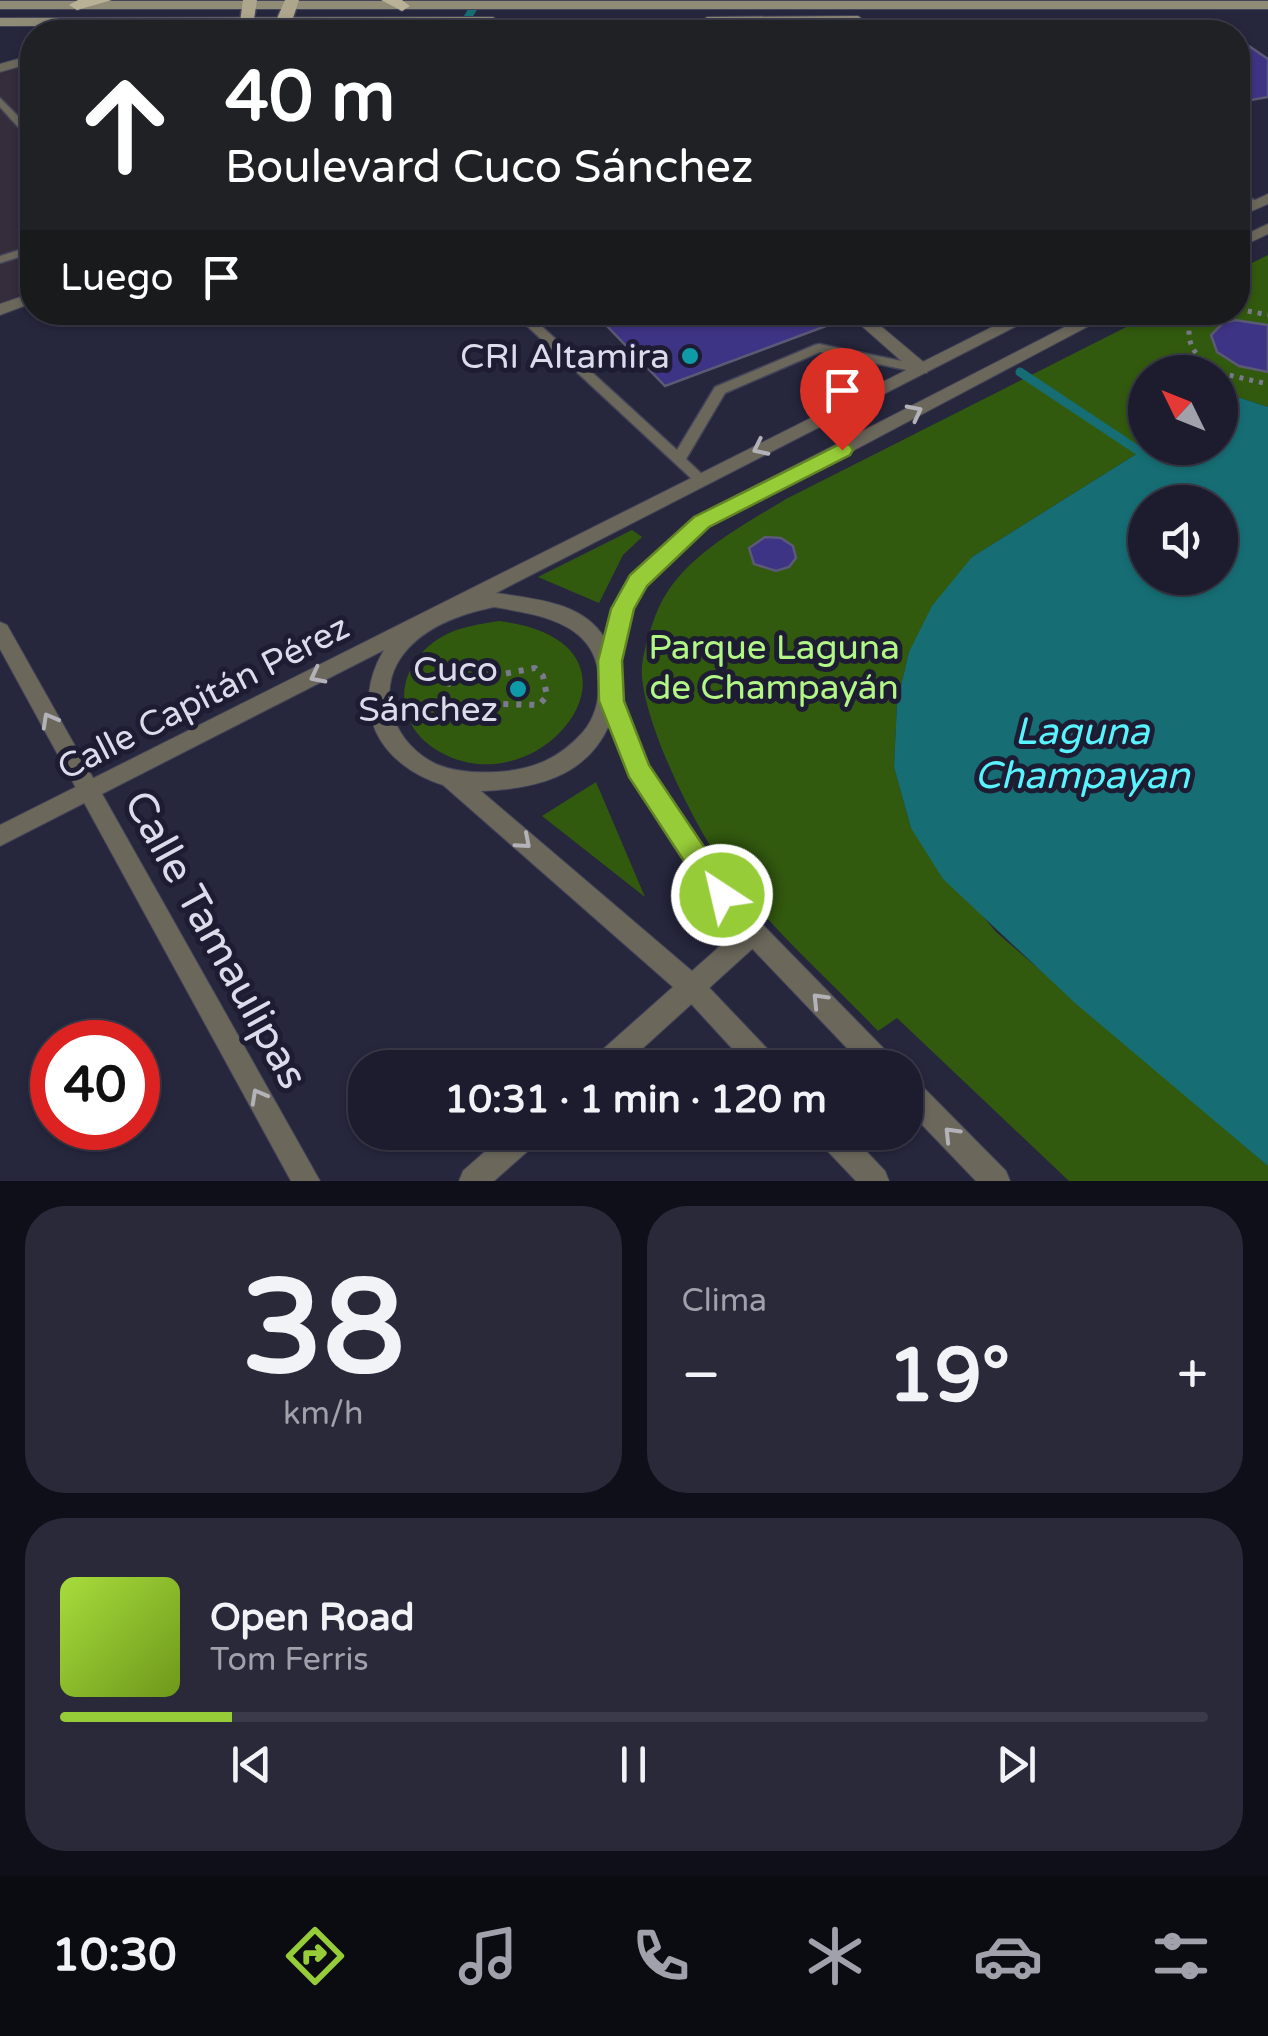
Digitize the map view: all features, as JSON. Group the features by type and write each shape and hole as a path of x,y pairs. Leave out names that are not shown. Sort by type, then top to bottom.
{"highway":[{"path":"77,5 104,0"}],"main road":[{"path":"0,5 291,1 397,15"},
{"path":"303,20 441,14 1268,5"},
{"path":"481,14 497,20"},
{"path":"693,20 1268,16"}],"street":[{"path":"870,325 922,369"},
{"path":"612,701 601,727 581,750 553,768 520,780 484,784 450,779 417,765 393,743 380,716 378,688 388,660 408,635 436,616 698,478 1010,325"},
{"path":"868,1050 722,895 638,770 612,701 610,661 623,609 638,581 702,522 1083,325"},
{"path":"436,616 464,605 494,600 525,601 553,608 578,621 598,639 610,661"},
{"name":"Calle Capitán Pérez","path":"0,836 436,616"},
{"name":"Calle Tamaulipas","path":"0,630 306,1181"},
{"path":"450,779 692,987 751,1050"},
{"path":"621,1050 753,932"},
{"path":"923,1106 996,1181"},
{"path":"474,1181 508,1150"},
{"path":"847,1150 875,1181"}],"lane":[{"path":"0,100 20,122"},
{"path":"532,325 698,478"},
{"path":"679,459 720,390 819,348 922,369"}],"path":[{"path":"1190,325 1189,347 1195,355"},
{"path":"1238,377 1268,384"},
{"path":"470,662 484,663 502,674 530,666 546,676 546,686 547,696 539,705 502,704 472,722 458,720 450,711 445,694 447,677 456,667 470,662"}],"shaded area":[{"path":"20,64 20,300 0,308 0,68"}],"green space":[{"name":"Parque Laguna de Champayán","path":"1268,255 1268,407 1238,397 1238,355 1128,355 1128,459 972,557 909,652 897,703 894,767 911,828 996,932 1268,1166 1268,1181 1069,1181 897,1018 878,1031 747,896 717,857 687,805 650,714 642,666 656,613 683,573 732,532 786,499 1130,325 1250,325 1250,264"},
{"path":"632,530 642,537 623,555 599,603 538,577"},
{"path":"499,621 550,636 577,660 582,689 571,718 547,744 514,760 475,764 435,749 420,736 410,721 405,689 409,673 430,645 460,629"},
{"path":"596,782 645,897 542,816"}],"water":[{"name":"Laguna Champayan","path":"1238,397 1268,407 1268,1166 1075,1003 943,879 911,828 894,767 897,703 909,652 932,606 972,557 1128,459 1128,465 1238,465"}],"building":[{"path":"1250,47 1268,59 1268,97 1250,100"},
{"name":"CRI Altamira","path":"825,325 826,326 665,386 607,326"},
{"path":"1221,325 1268,325 1268,372 1239,366 1238,355 1217,352 1211,335"},
{"path":"765,537 781,538 793,546 796,558 789,567 776,571 754,564 749,548"}],"waterway":[{"path":"466,20 478,0"},
{"path":"1020,372 1128,444"}],"place":[{"name":"CRI Altamira","path":"690,356"},
{"name":"Cuco Sánchez","path":"518,689"}],"route":[{"path":"722,895 638,770 612,701 610,661 623,609 638,581 702,522 842,450"}]}
